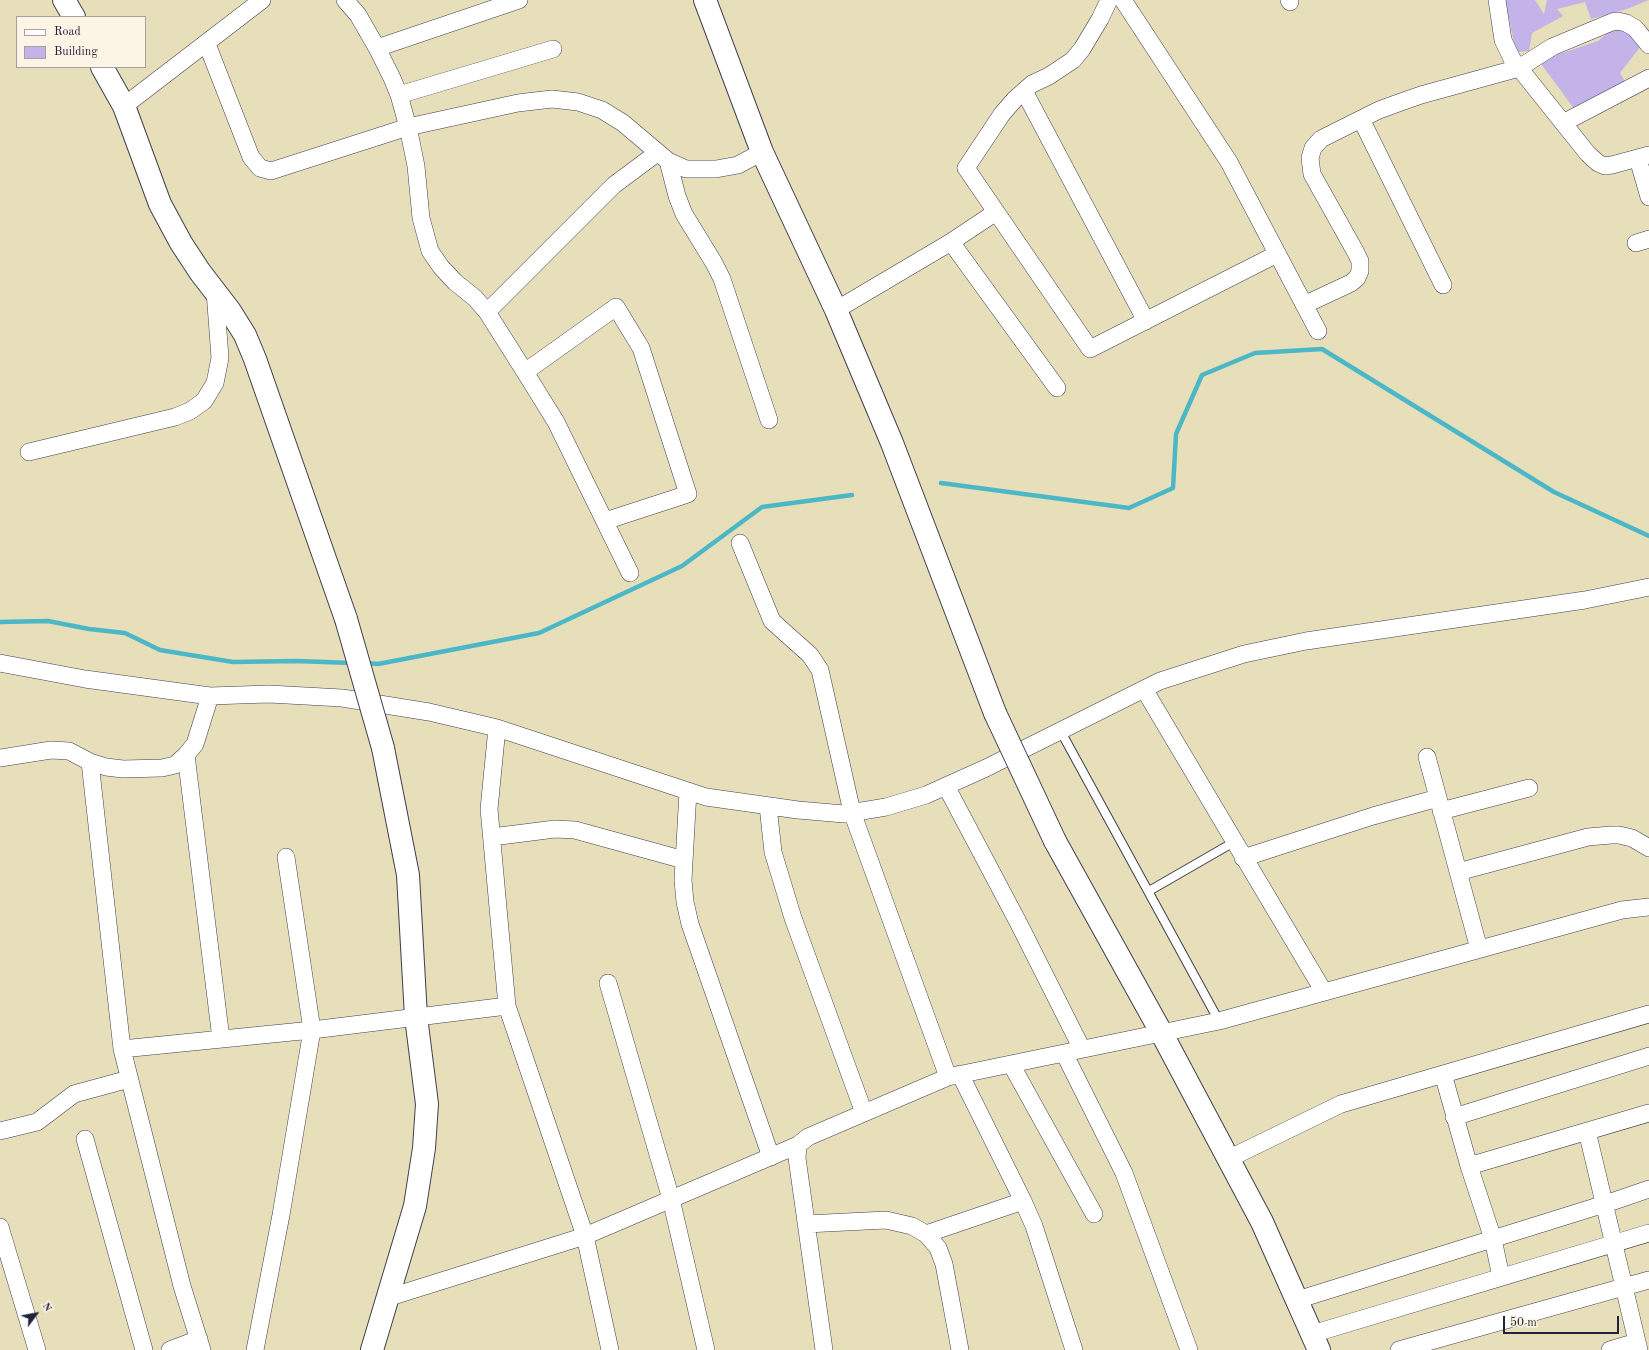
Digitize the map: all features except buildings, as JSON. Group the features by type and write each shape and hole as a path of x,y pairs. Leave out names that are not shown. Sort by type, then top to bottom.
{"street":[{"path":"64,0 73,16"},
{"path":"124,106 207,44 262,0"},
{"path":"345,0 358,15 377,48 399,95 408,127 416,166 421,218 430,251 455,282 475,298 487,312 526,372 556,422 630,573"},
{"path":"377,48 519,0"},
{"path":"705,0 762,152 836,310 892,443 995,713 1055,841 1161,1032 1262,1222 1316,1342 1501,1276 1649,1233"},
{"path":"1108,0 1100,20 1074,60 1024,91 1002,114 966,168 1090,349 1277,254"},
{"path":"1123,0 1228,162 1318,331"},
{"path":"1496,0 1503,40 1507,51 1519,68 1588,154 1598,163 1605,166 1644,157 1649,197"},
{"path":"1304,305 1351,283 1357,278 1360,271 1360,261 1355,250 1312,174 1310,158 1313,148 1321,139 1379,110 1421,95 1519,68 1552,47 1612,22 1626,23 1635,28 1649,45"},
{"path":"207,44 251,157 260,168 271,171 408,127 518,103 552,100 578,102 602,110 623,123 662,157 686,169 716,169 738,165 762,152"},
{"path":"399,95 553,49"},
{"path":"103,68 124,106 160,204 181,244 230,311 245,335 255,359 346,618 382,748 408,875 416,1017 427,1104 424,1148 415,1206 372,1350"},
{"path":"1563,123 1649,78"},
{"path":"1024,91 1146,320"},
{"path":"1361,119 1443,285"},
{"path":"487,312 614,185 662,157"},
{"path":"662,157 684,214 722,279 769,420"},
{"path":"836,310 951,242 996,212"},
{"path":"951,242 1057,388"},
{"path":"29,452 175,417 190,411 204,401 215,383 220,358 215,291"},
{"path":"526,372 616,307 641,348 688,494 605,521"},
{"path":"740,543 772,621 810,655 820,670 852,812 954,1076 1024,1201 1034,1226 1074,1350"},
{"path":"0,663 85,679 210,696 269,694 342,698 429,712 497,728 706,797 768,806 844,814 886,807 926,795 1160,681 1244,654 1306,642 1585,600 1649,587"},
{"path":"1144,689 1243,858 1324,992"},
{"path":"0,758 51,750 69,751 90,762 106,767 123,769 162,768 175,765 195,744 210,696"},
{"path":"497,728 489,809 507,1006 585,1236 610,1350"},
{"path":"186,755 221,1039"},
{"path":"1427,757 1479,949"},
{"path":"90,762 122,1049 182,1286 200,1344 170,1350"},
{"path":"946,786 1018,922 1082,1049"},
{"path":"1243,858 1373,816 1529,788"},
{"path":"688,791 683,880 685,902 690,924 771,1157"},
{"path":"768,806 773,852 793,918 864,1113"},
{"path":"492,838 556,828 575,830 684,860"},
{"path":"1458,872 1588,837 1611,834 1632,838 1649,848"},
{"path":"255,1350 281,1215 312,1030 286,857"},
{"path":"387,1298 585,1236 771,1157 798,1145 808,1137 954,1076 1219,1021 1622,910 1649,907"},
{"path":"608,983 672,1199 706,1350"},
{"path":"122,1049 312,1030 507,1006"},
{"path":"1228,1159 1340,1104 1649,1014"},
{"path":"1064,1053 1124,1173 1189,1350"},
{"path":"1454,1117 1649,1056"},
{"path":"1011,1064 1094,1214"},
{"path":"1443,1074 1454,1117 1493,1239 1501,1276"},
{"path":"0,1131 37,1122 74,1094 129,1079"},
{"path":"1469,1166 1649,1113"},
{"path":"1588,1131 1638,1346 1610,1350"},
{"path":"85,1139 144,1350"},
{"path":"798,1145 797,1158 824,1350"},
{"path":"1297,1300 1649,1189"},
{"path":"926,1234 1024,1201"},
{"path":"806,1224 886,1220 912,1226 926,1234 938,1248 944,1264 960,1350"},
{"path":"0,1227 37,1350"},
{"path":"1399,1350 1649,1280"}],"lane":[{"path":"1060,730 1219,1021"},
{"path":"1149,892 1234,842"}],"waterway":[{"path":"941,483 1129,508 1173,488 1176,434 1202,375 1255,353 1322,349 1554,492 1649,536"},
{"path":"366,663 378,664 539,633 682,566 762,507 852,495"},
{"path":"0,622 48,621 89,629 125,633 160,650 233,662 296,661 352,663"}]}
